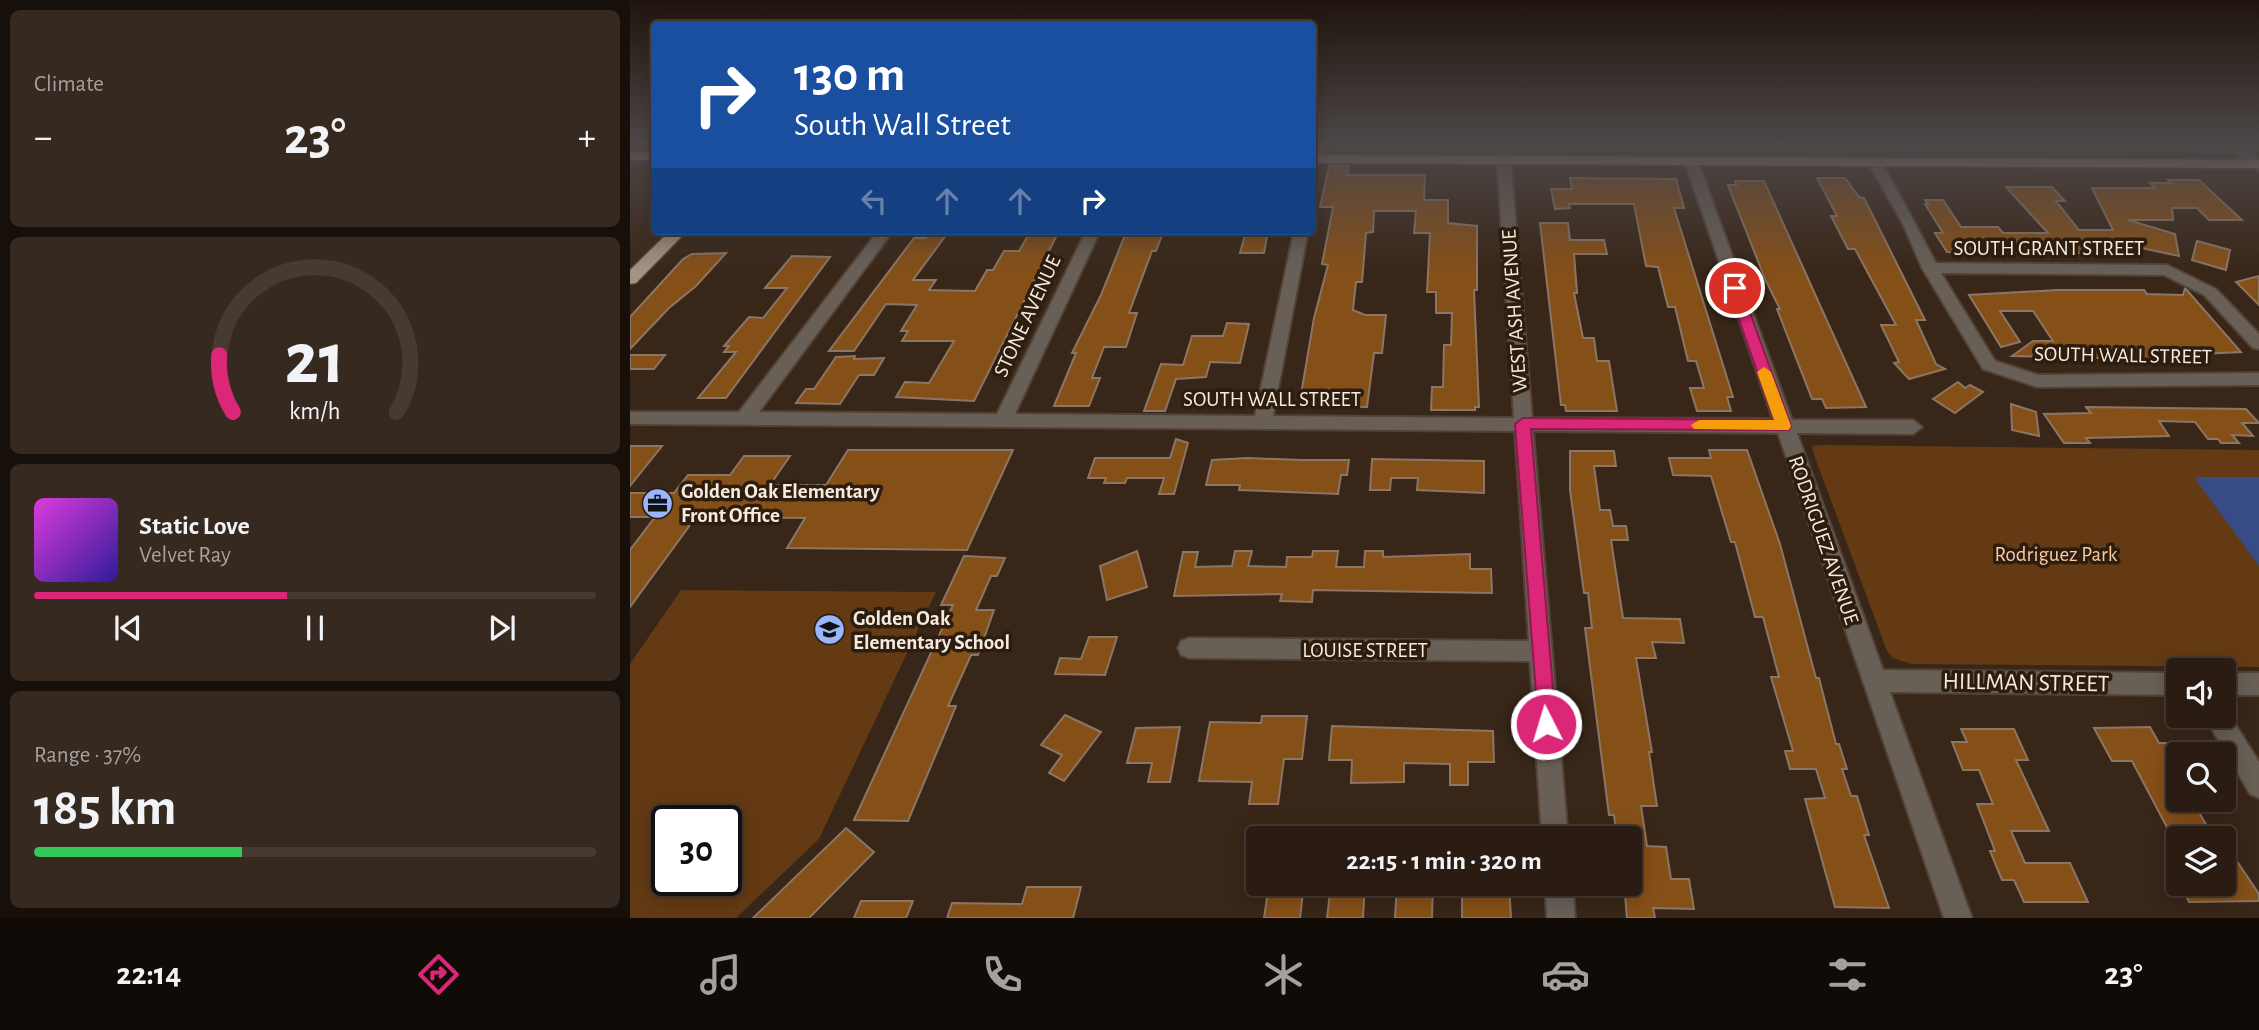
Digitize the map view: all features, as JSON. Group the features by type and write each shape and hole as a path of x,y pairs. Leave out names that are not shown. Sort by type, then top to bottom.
{"main road":[{"path":"630,279 675,235"}],"street":[{"name":"WEST ASH AVENUE","path":"1505,186 1554,826"},
{"name":"RODRIGUEZ AVENUE","path":"1700,186 1958,918"},
{"path":"1889,186 1910,223 1930,268"},
{"path":"746,418 883,235"},
{"name":"STONE AVENUE","path":"1003,420 1091,235"},
{"path":"1263,422 1300,235"},
{"name":"SOUTH WALL STREET","path":"1930,268 1989,365 2037,381 2259,379"},
{"name":"SOUTH GRANT STREET","path":"1930,268 2167,270 2210,292 2259,344"},
{"name":"SOUTH WALL STREET","path":"630,418 1913,427"},
{"name":"LOUISE STREET","path":"1189,648 1541,652"},
{"name":"HILLMAN STREET","path":"1874,681 2166,684"},
{"path":"2236,684 2259,684"},
{"path":"2223,728 2259,785"},
{"path":"1560,896 1561,918"}],"green space":[{"name":"Rodriguez Park","path":"1812,446 2259,450 2259,667 2236,667 2236,658 2166,658 2166,666 1911,664 1893,658 1887,651"},
{"path":"681,590 936,592 819,839 736,918 630,918 630,664"}],"water":[{"path":"2194,477 2259,477 2259,566"}],"building":[{"path":"1325,186 1425,186 1424,200 1448,200 1448,223 1477,226 1477,290 1474,290 1479,407 1475,407 1475,410 1431,410 1432,387 1443,387 1444,345 1451,345 1452,313 1436,313 1436,292 1427,292 1430,233 1414,233 1416,211 1374,211 1373,232 1366,233 1362,282 1356,282 1353,310 1365,315 1386,315 1382,353 1374,353 1367,407 1299,406 1314,318 1328,265 1322,264 1333,207 1320,207"},
{"path":"1571,186 1678,186 1684,208 1674,208 1733,397 1727,397 1731,411 1697,411 1690,388 1704,388 1696,361 1688,361 1675,307 1668,307 1658,267 1646,266 1634,204 1569,204 1570,208 1555,209 1551,189 1572,189"},
{"path":"1728,186 1766,186 1866,407 1826,408 1822,399 1812,399 1777,309 1780,309 1765,279"},
{"path":"1821,186 1851,186 1859,197 1864,198 1925,320 1916,320 1936,364 1945,369 1909,379 1894,363 1899,362 1881,325 1896,325 1855,249 1848,249 1831,216 1837,216"},
{"path":"2153,186 2205,186 2242,220 2209,220 2197,208 2172,208 2173,220 2128,220 2175,234 2179,256 2132,246 2135,250 2108,247 2113,253 1947,252 1935,233 1943,233 1925,204 1928,204 1925,200 1943,200 1961,227 1998,227 2003,233 2048,233 2006,187 2052,187 2065,201 2056,201 2079,230 2113,230 2092,188 2155,188"},
{"path":"1540,223 1568,223 1570,240 1604,240 1607,254 1574,254 1577,293 1574,293 1583,338 1594,338 1597,361 1609,361 1617,411 1566,411 1565,405 1561,405"},
{"path":"928,235 946,235 913,280 936,280 929,290 975,291 987,270 993,270 1004,251 1019,251 1028,235 1057,235 974,401 896,397 905,382 929,383 954,341 902,341 908,331 901,331 917,305 886,304 854,351 829,351 914,238 926,238"},
{"path":"1125,235 1162,235 1156,251 1152,251 1129,313 1137,313 1126,347 1104,347 1092,378 1100,378 1089,406 1054,406 1076,353 1072,353 1101,295"},
{"path":"1245,235 1267,235 1264,253 1240,253"},
{"path":"2197,241 2230,250 2226,270 2192,260"},
{"path":"726,253 696,286 669,308 630,349 630,317 683,259 692,254"},
{"path":"792,256 830,257 726,398 698,398 736,352 724,352 729,346 724,346 749,317 763,318 787,288 765,288"},
{"path":"2259,276 2259,305 2236,282"},
{"path":"2185,288 2241,352 2199,354 2203,358 2146,359 2012,356 2033,341 2053,341 2033,311 2000,311 2020,342 2001,347 1969,295 2057,290 2144,290 2147,294 2183,295"},
{"path":"1227,323 1249,324 1240,363 1210,362 1206,377 1176,379 1165,411 1144,411 1161,364 1183,365 1192,336 1223,336"},
{"path":"630,355 665,355 654,369 630,369"},
{"path":"855,356 854,359 884,358 874,375 859,375 840,404 796,403 806,389 814,389 836,357"},
{"path":"1958,382 1965,388 1970,385 1983,392 1955,413 1933,399"},
{"path":"2011,404 2036,412 2039,436 2012,430"},
{"path":"2086,407 2246,409 2259,423 2242,423 2253,436 2232,435 2239,443 2221,443 2218,439 2208,439 2195,422 2159,421 2169,436 2086,438 2090,443 2064,443 2044,414 2091,413"},
{"path":"1176,439 1188,443 1174,494 1159,494 1164,478 1127,478 1125,483 1104,483 1106,478 1088,478 1095,458 1170,458"},
{"path":"630,446 662,446 630,486"},
{"path":"848,450 1013,450 967,550 787,548 805,518 696,517 630,607 630,550 655,517 630,517 630,493 674,493 688,475 730,475 744,456 790,456 770,485 826,485"},
{"path":"1709,450 1747,450 1780,544 1816,678 1819,678 1836,744 1839,744 1847,769 1842,769 1851,796 1857,796 1869,835 1864,835 1889,908 1835,907 1805,799 1825,798 1816,769 1790,769 1785,751 1793,751 1771,677 1779,677 1763,617 1755,617 1735,542 1731,542 1711,476 1673,475 1669,458 1711,458"},
{"path":"1570,451 1614,451 1616,466 1594,466 1600,510 1610,510 1613,526 1626,526 1628,540 1611,540 1623,618 1680,619 1684,643 1652,642 1656,658 1636,658 1652,752 1649,752 1657,806 1641,806 1647,846 1666,847 1671,879 1689,879 1694,909 1653,908 1655,918 1627,918 1625,896 1642,896 1642,826 1616,826 1614,815 1609,815 1585,628 1592,628 1588,593 1584,593 1570,490"},
{"path":"1372,459 1484,461 1484,493 1417,490 1418,478 1391,478 1390,490 1370,490"},
{"path":"1212,460 1349,460 1347,475 1341,475 1338,494 1239,490 1240,485 1206,485"},
{"path":"1137,551 1147,587 1107,600 1100,566"},
{"path":"1235,551 1252,551 1248,566 1286,567 1287,557 1312,557 1313,551 1338,551 1336,567 1364,567 1365,551 1383,551 1383,557 1470,554 1470,569 1491,569 1492,593 1313,590 1312,602 1280,601 1282,594 1174,596 1183,552 1198,552 1195,567 1232,566"},
{"path":"964,556 1005,558 997,576 991,576 976,610 994,610 978,655 971,655 948,706 956,706 908,821 854,820 953,605 941,605"},
{"path":"1089,637 1117,637 1105,675 1055,674 1060,658 1081,659"},
{"path":"1065,715 1101,732 1064,781 1049,773 1062,755 1041,745"},
{"path":"1262,716 1307,716 1302,759 1284,759 1278,804 1249,804 1252,782 1199,781 1210,722 1261,723"},
{"path":"1332,726 1493,731 1494,762 1468,762 1468,785 1450,785 1450,764 1404,763 1404,782 1351,783 1352,760 1329,760"},
{"path":"1180,727 1170,782 1148,782 1152,763 1127,763 1136,728"},
{"path":"2150,727 2159,743 2166,743 2166,812 2199,812 2207,826 2166,826 2132,761 2112,761 2094,728"},
{"path":"1961,729 2014,729 2028,760 2016,760 2049,831 2011,831 2025,863 2070,863 2088,902 2024,902 2014,880 2002,880 1990,851 1995,851 1977,804 1993,804 1979,770 1963,770 1952,742 1967,742"},
{"path":"846,828 874,852 809,918 753,918"},
{"path":"2236,860 2259,894 2259,901 2189,902 2186,896 2236,896"},
{"path":"1027,887 1081,887 1073,918 947,918 952,903 1022,904"},
{"path":"1267,896 1303,896 1300,918 1264,918"},
{"path":"1330,896 1364,896 1363,918 1327,918"},
{"path":"1396,896 1433,896 1432,918 1395,918"},
{"path":"1462,896 1510,896 1511,918 1462,918"},
{"path":"861,901 913,901 906,918 854,918"}],"slow traffic":[{"path":"1699,425 1783,426 1764,372"}],"place":[{"name":"Golden Oak Elementary Front Office","path":"658,503"},
{"name":"Golden Oak Elementary School","path":"830,630"}],"route":[{"path":"1546,724 1523,424 1783,426 1735,288"}]}
